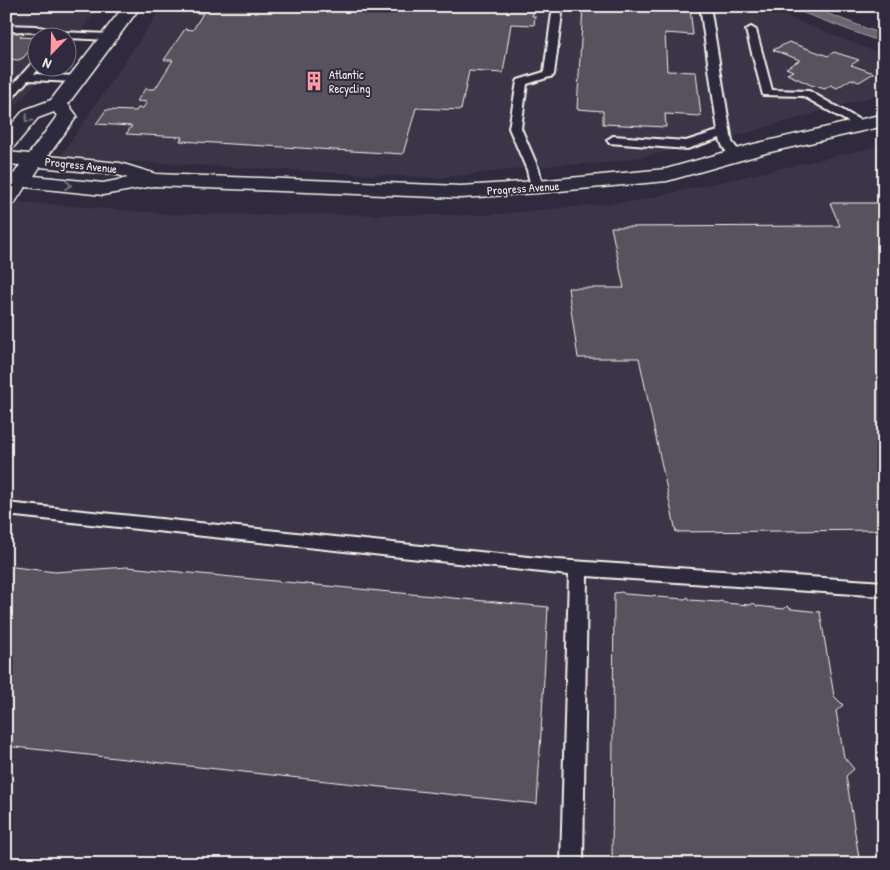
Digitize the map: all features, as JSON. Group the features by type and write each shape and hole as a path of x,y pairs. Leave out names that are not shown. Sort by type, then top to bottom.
{"main road":[{"path":"6,144 30,114 58,104 133,6"},
{"path":"6,199 13,180 35,160 67,116 58,104"},
{"name":"Progress Avenue","path":"13,180 103,189 154,180 461,192 537,187 667,175 736,155 884,120"},
{"name":"Progress Avenue","path":"6,158 120,169 154,180"}],"lane":[{"path":"537,187 515,128 522,82 549,74 558,6"},
{"path":"705,6 724,133 726,142 736,155"},
{"path":"6,28 28,29"},
{"path":"751,30 767,92 805,93 861,125"},
{"path":"78,36 109,37"},
{"path":"6,100 28,74"},
{"path":"25,77 76,80"},
{"path":"614,140 687,145 724,133"},
{"path":"6,509 578,568 884,589"},
{"path":"572,864 578,568"}],"shaded area":[{"path":"6,6 100,6 78,34 78,28 28,28 28,78 41,78 6,117"},
{"name":"Atlantic Recycling","path":"163,6 759,6 884,55 884,93 712,143 610,163 557,165 437,178 59,158"},
{"path":"785,6 808,6 884,35 884,43"},
{"path":"884,145 884,864 6,864 6,201 173,214 486,215 636,201"}],"building":[{"name":"Atlantic Recycling","path":"199,6 536,6 532,16 535,16 534,25 511,24 503,73 469,71 461,110 416,108 403,154 180,141 182,137 126,134 132,126 96,124 106,110 136,111 138,108 143,108 147,102 137,101 145,89 155,89 173,60 164,60 185,29 193,30 203,13 195,13"},
{"path":"583,6 690,8 693,35 665,33 667,71 696,72 701,116 665,114 666,127 603,124 603,111 577,109"},
{"path":"6,29 27,30 20,37 28,37 28,52 23,58 18,60 6,59"},
{"path":"789,42 828,56 834,52 859,60 851,65 874,73 859,82 851,79 837,88 831,85 825,89 811,85 787,74 793,71 786,68 800,60 773,50"},
{"path":"830,203 884,203 884,530 676,532 639,358 578,358 568,288 624,288 611,227 840,226"},
{"path":"6,566 55,572 127,567 548,607 537,804 6,746"},
{"path":"622,592 625,594 655,595 657,597 685,599 688,597 690,600 721,601 724,603 750,605 754,603 757,606 784,609 787,606 791,609 820,612 834,696 843,705 836,711 844,757 854,769 846,776 860,864 612,864 614,593"},
{"path":"880,622 884,622 884,641 882,632 875,627"}],"place":[{"name":"Atlantic Recycling","path":"314,81"}]}
